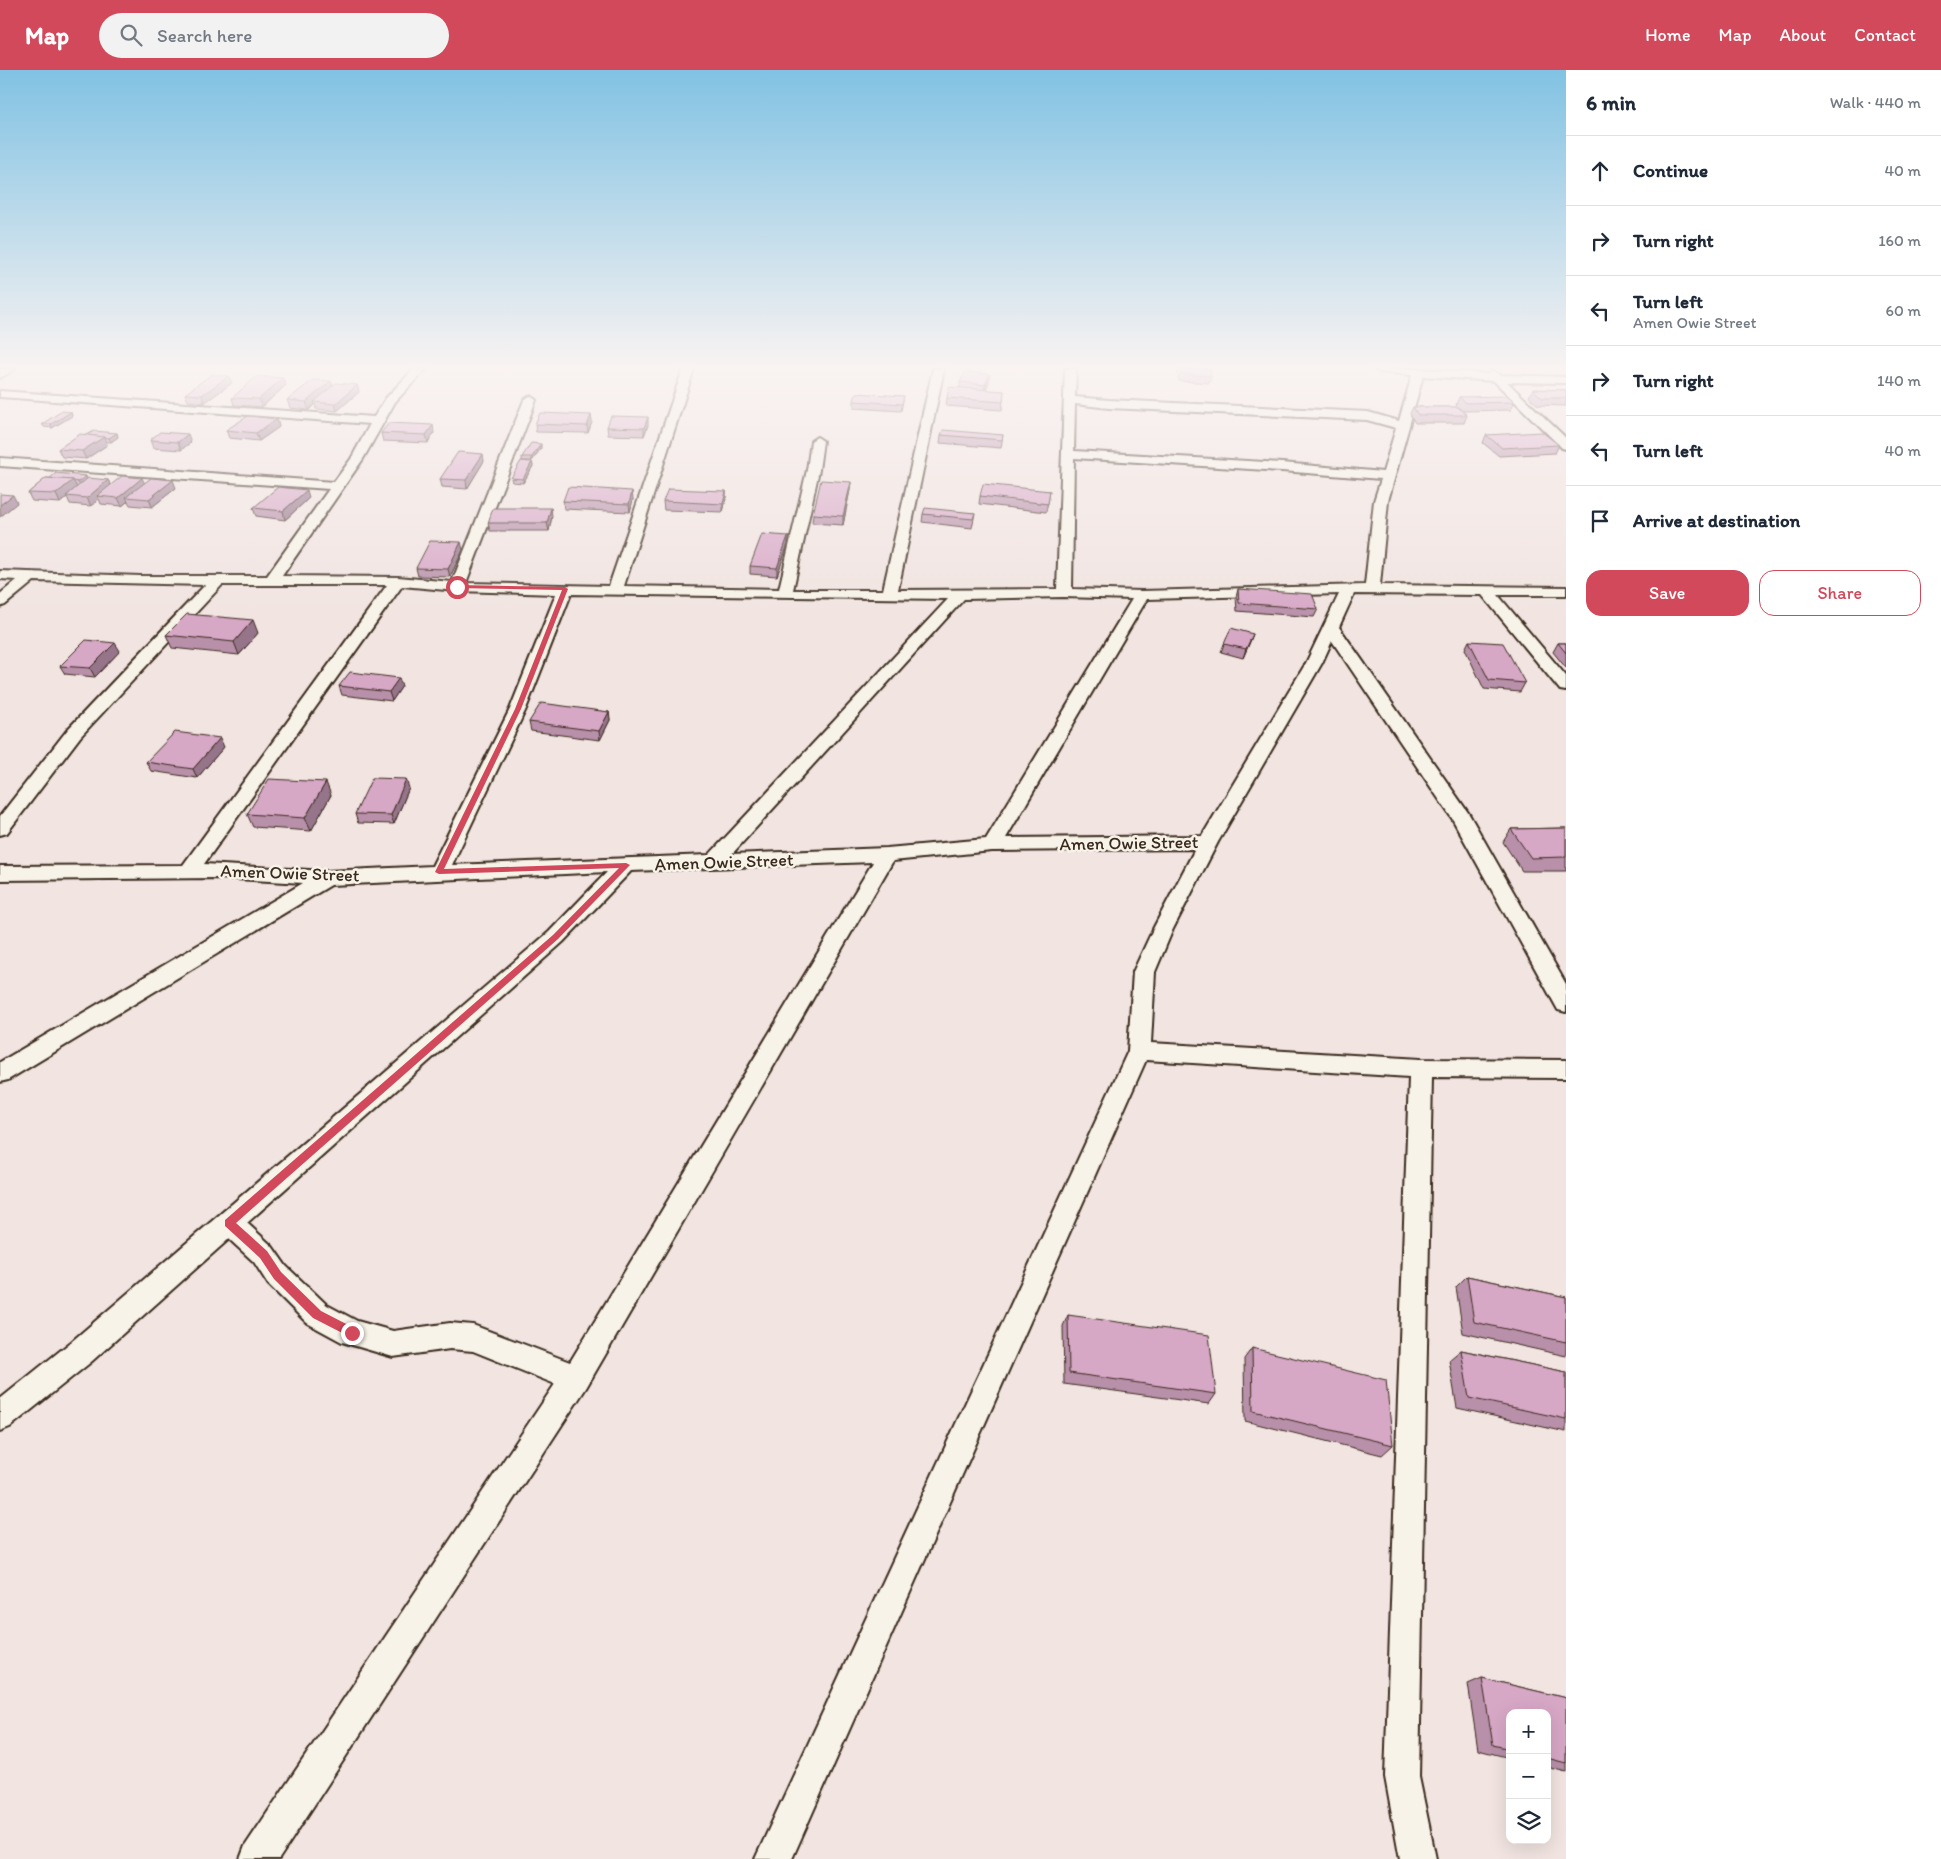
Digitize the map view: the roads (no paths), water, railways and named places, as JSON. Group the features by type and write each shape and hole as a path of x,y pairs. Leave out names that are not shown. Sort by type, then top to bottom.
{"street":[{"path":"271,581 361,452"},
{"path":"457,587 510,452"},
{"path":"615,591 661,452"},
{"path":"785,594 815,452"},
{"path":"890,594 920,452"},
{"path":"1372,589 1381,501 1395,452"},
{"path":"1064,593 1068,454 1282,467 1388,476"},
{"path":"0,462 338,486"},
{"path":"0,575 140,580 398,582 457,587 785,594 960,595 1064,593 1142,595 1349,589 1566,591"},
{"path":"0,602 32,576"},
{"path":"0,829 74,733 218,580"},
{"path":"189,871 398,582"},
{"path":"439,872 518,709 565,589"},
{"path":"772,1859 1139,1051 1144,972 1163,929 1208,842 1314,663 1349,589"},
{"path":"1486,590 1566,686"},
{"path":"714,862 960,595"},
{"path":"992,845 1142,595"},
{"path":"1331,627 1462,818 1566,1004"},
{"name":"Amen Owie Street","path":"4,876 219,871 327,878 887,855 992,845 1208,842"},
{"path":"258,1859 576,1378 887,855"},
{"path":"0,1417 81,1352 556,937 626,865"},
{"path":"0,1073 327,878"},
{"path":"1139,1051 1420,1068 1566,1069"},
{"path":"1418,1859 1402,1777 1420,1068"},
{"path":"229,1223 263,1254 277,1275 317,1314 352,1333 393,1344 450,1336 473,1338 576,1378"}]}
